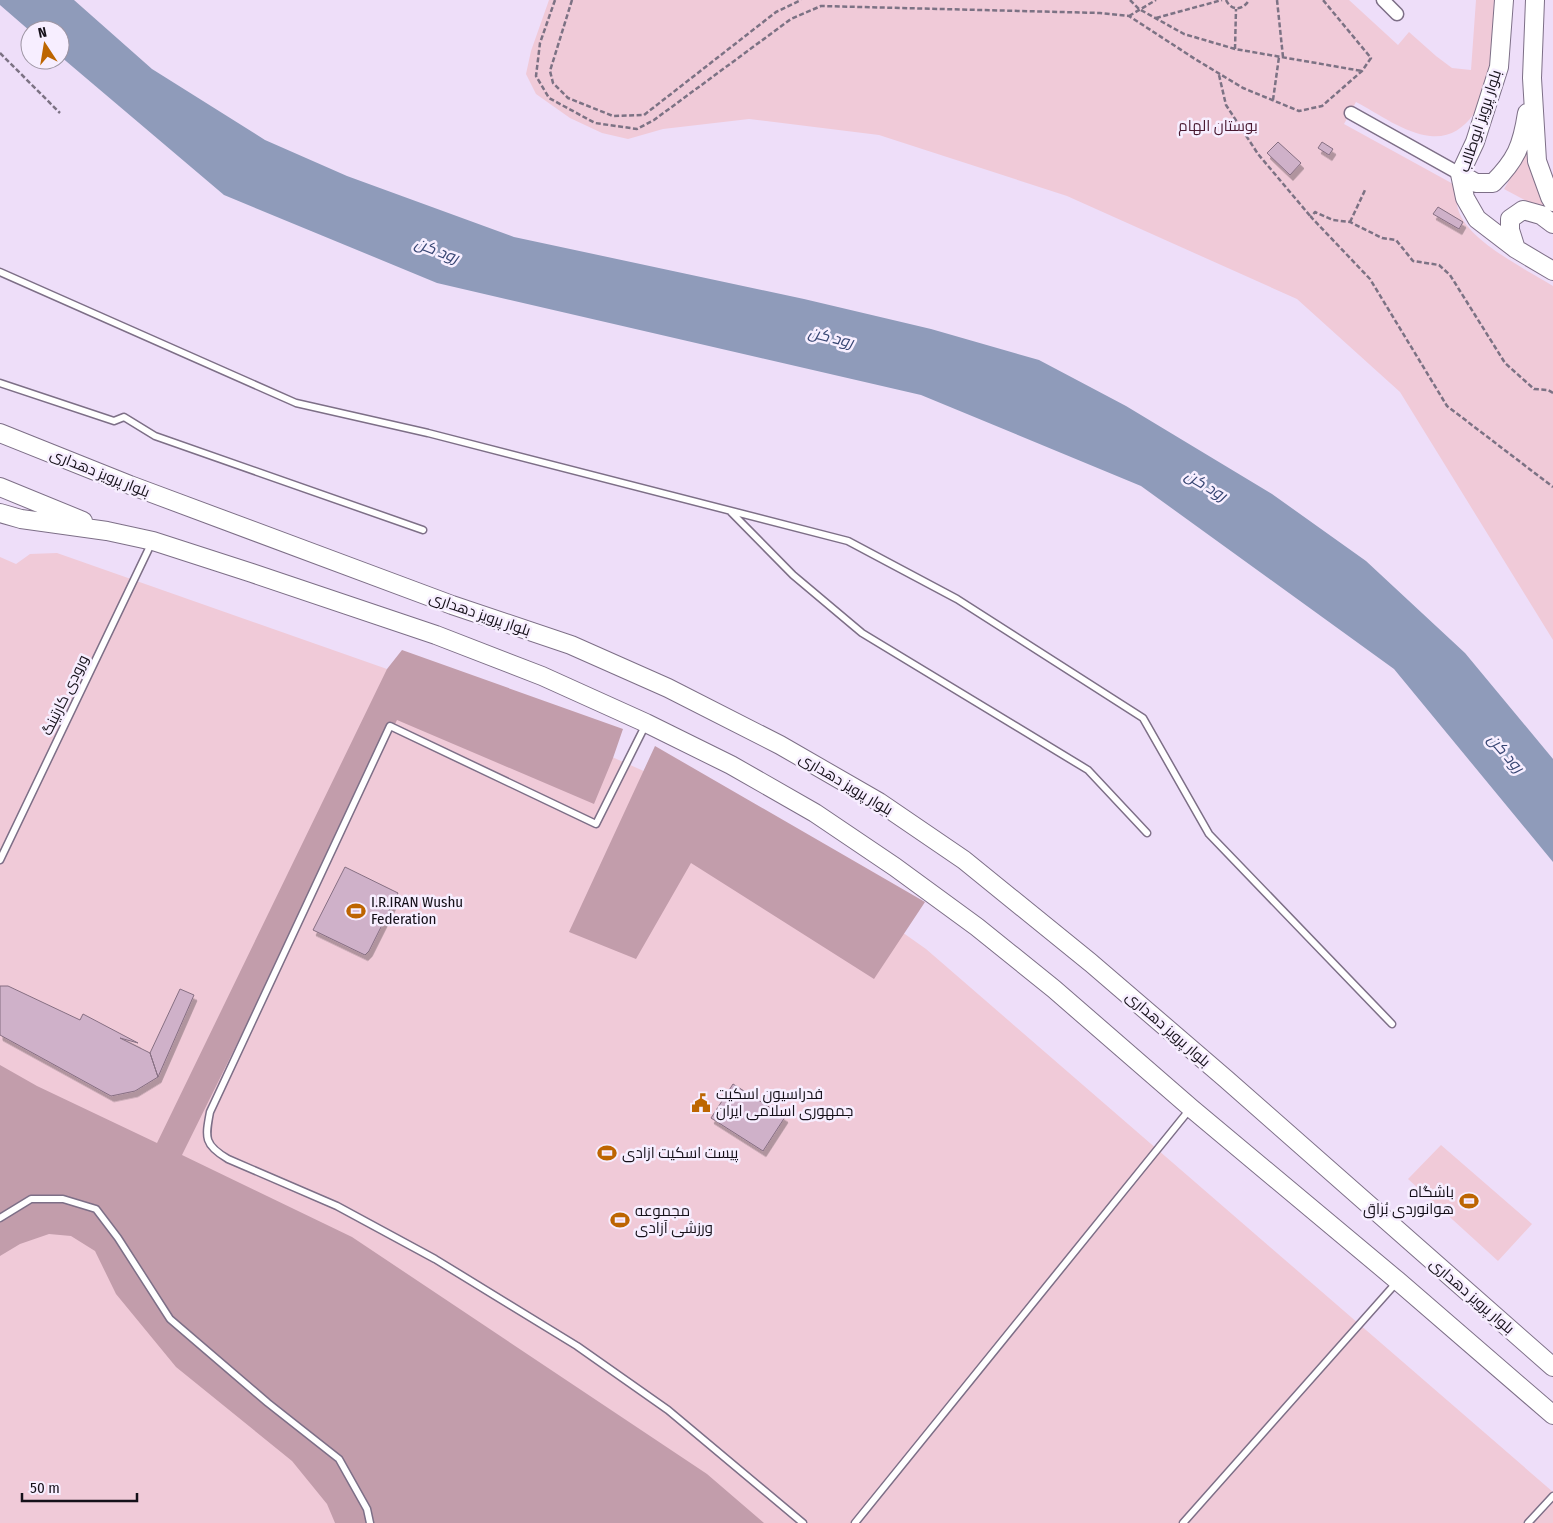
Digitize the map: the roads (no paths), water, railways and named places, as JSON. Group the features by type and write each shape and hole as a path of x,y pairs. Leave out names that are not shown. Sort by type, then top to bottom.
{"main road":[{"name":"بلوار پرویز ابوطالب","path":"1504,0 1499,67 1476,142 1460,174 1465,198 1476,219 1516,249 1553,271"},
{"path":"1535,0 1532,78 1537,162 1553,202"},
{"path":"1460,174 1476,183 1492,183 1504,172 1518,151 1524,136 1532,78"},
{"path":"1516,249 1510,230 1510,219 1523,210 1541,215 1553,224"},
{"name":"بلوار پرویز دهداری","path":"0,432 148,492 452,604 571,645 668,688 780,745 879,802 964,860 1091,963 1226,1079 1553,1367"},
{"path":"0,487 107,531"},
{"path":"0,513 21,519 107,531 153,541 436,635 542,676 646,723 731,765 799,803 895,867 978,927 1054,989 1191,1108 1398,1281 1553,1415"}],"street":[{"path":"1383,0 1397,14"},
{"path":"1351,113 1460,174"}],"lane":[{"path":"0,272 296,403 428,434 848,541 956,599 1143,718 1209,834 1392,1024"},
{"path":"0,383 114,421 124,417 155,436 423,530"},
{"path":"730,511 793,575 862,633 1088,770 1148,833"},
{"name":"ورودی کارتینگ","path":"0,860 153,541"},
{"path":"646,723 596,824 390,726 210,1112 206,1133 213,1150 228,1160 337,1206 435,1259 577,1346 668,1410 803,1523"},
{"path":"856,1523 1191,1108"},
{"path":"0,1218 31,1199 63,1199 96,1209 118,1238 170,1319 268,1403 339,1459 367,1509 370,1523"},
{"path":"1182,1523 1398,1281"},
{"path":"1528,1523 1553,1496"}],"water":[{"name":"رود کن","path":"0,0 74,0 152,69 265,140 347,176 514,237 804,299 931,329 1039,360 1126,406 1272,494 1366,561 1465,653 1553,759 1553,862 1394,669 1141,486 921,395 437,283 224,195 70,64 70,20 20,20 20,22 0,5"}],"place":[{"name":"I.R.IRAN Wushu Federation","path":"356,911"},
{"name":"فدراسیون اسکیت جمهوری اسلامی ایران","path":"701,1103"},
{"name":"پیست اسکیت ازادی","path":"607,1153"},
{"name":"باشگاه هوانوردی بُراق","path":"1469,1201"},
{"name":"مجموعه ورزشی آزادی","path":"620,1220"}],"park label":[{"name":"بوستان الهام","path":"1218,126"}]}
